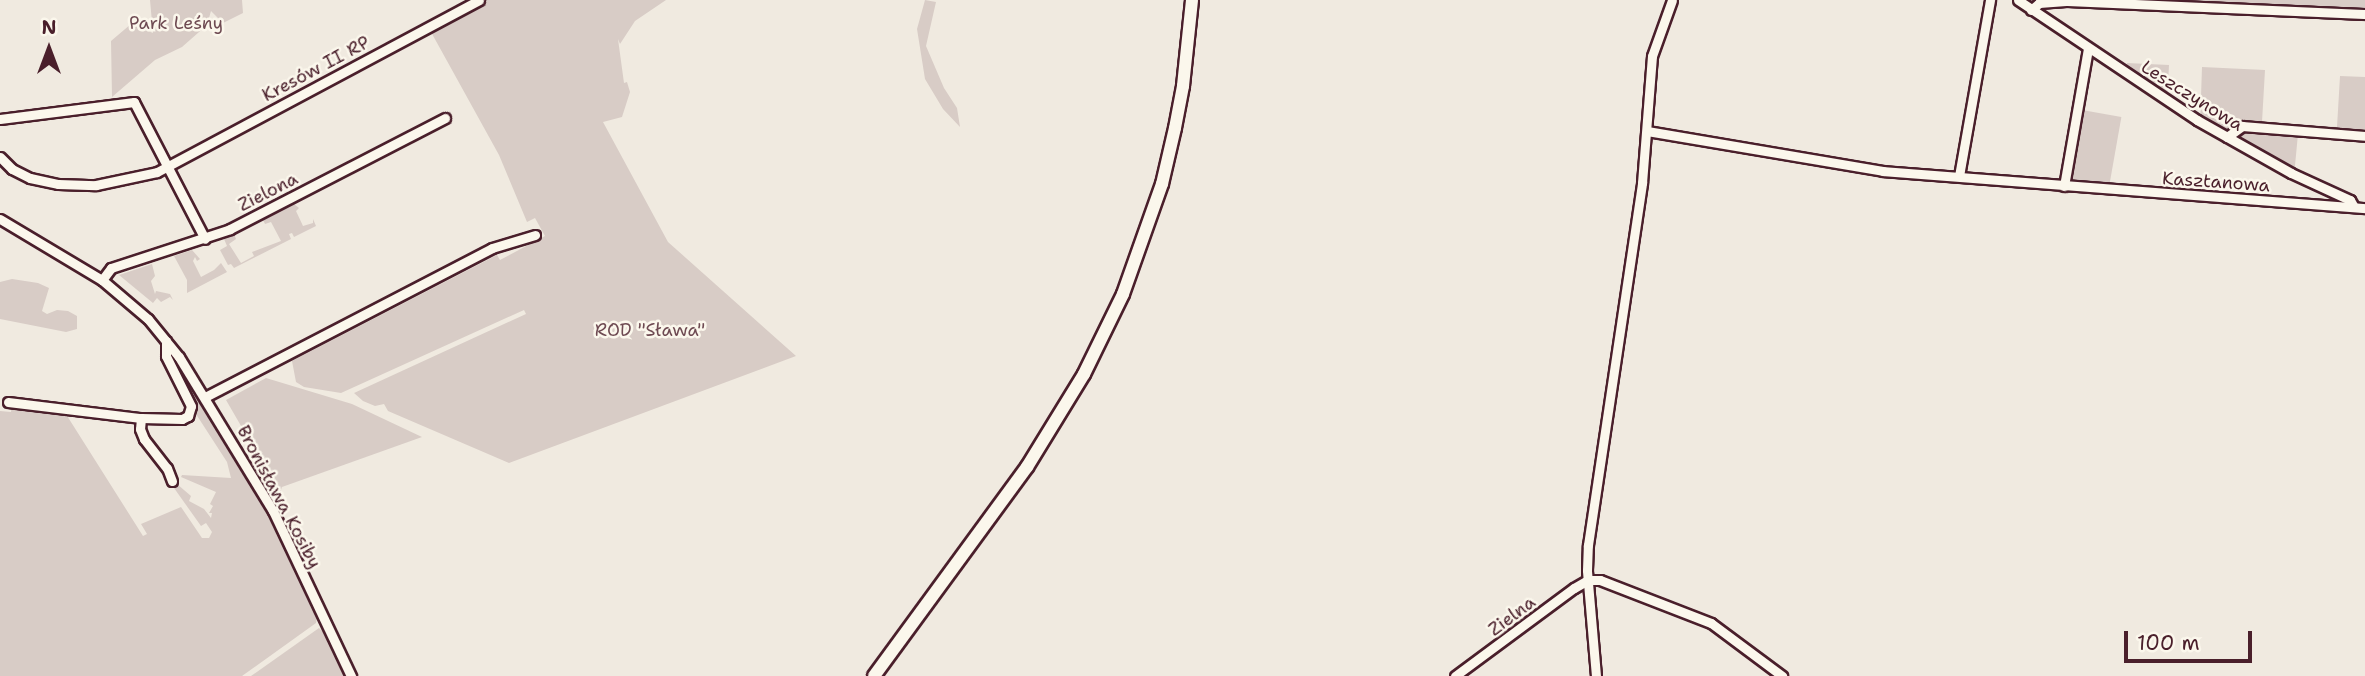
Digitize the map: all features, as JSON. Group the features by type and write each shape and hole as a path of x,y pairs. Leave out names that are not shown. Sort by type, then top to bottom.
{"main road":[{"path":"874,676 1027,467 1084,374 1123,294 1142,244 1170,151 1183,86 1192,0"}],"street":[{"name":"Kresów II RP","path":"0,157 12,169 30,178 79,185 110,183 157,172 479,0"},
{"path":"1596,676 1588,580 1588,545 1642,183 1652,56 1672,0"},
{"path":"1958,176 1990,0"},
{"name":"Leszczynowa","path":"2018,0 2088,49 2227,137 2291,173 2350,200 2354,207"},
{"path":"2031,10 2039,3 2066,1 2365,14"},
{"path":"2064,186 2088,49"},
{"path":"0,119 134,102 205,239"},
{"name":"Zielona","path":"102,280 111,268 230,229 445,118"},
{"path":"2227,137 2242,126 2365,136"},
{"name":"Kasztanowa","path":"1647,131 1883,171 2365,208"},
{"name":"Bronisława Kosiby","path":"0,219 102,280 148,319 166,341 205,397 286,535 351,676"},
{"path":"205,397 492,248 535,235"},
{"name":"Bronisława Kosiby","path":"8,402 142,418 183,419 190,410 189,399 166,356 166,341"},
{"path":"142,418 140,429 144,439 167,468 172,481"},
{"path":"1588,580 1600,580 1711,623 1782,676"},
{"name":"Zielna","path":"1455,676 1588,580"}],"green space":[{"name":"Park Leśny","path":"150,0 242,0 243,13 223,23 211,11 207,25 182,47 155,60 112,97 111,41 131,24 153,33"},
{"name":"ROD \"Sława\"","path":"484,0 666,0 635,21 620,44 618,39 624,83 627,82 630,92 622,117 603,122 668,242 796,356 509,463 388,411 384,404 375,406 363,401 354,393 526,314 524,310 341,393 304,387 296,382 292,361 497,255 500,260 545,236 535,218 527,222 499,155 431,32"},
{"path":"925,0 936,2 926,46 944,88 957,108 960,127 943,109 925,79 917,29"},
{"path":"2180,0 2365,0 2365,13 2180,3"},
{"path":"2127,63 2169,65 2167,102 2125,74"},
{"path":"2202,67 2265,70 2262,122 2337,127 2340,76 2365,77 2365,138 2298,134 2294,176 2200,126"},
{"path":"2082,110 2121,117 2109,189 2069,182"},
{"path":"294,204 299,208 296,211 303,226 313,223 313,219 316,226 294,237 292,233 289,234 291,239 234,268 231,264 228,265 220,250 227,246 224,239 234,234 236,239 229,244 241,263 254,256 252,252 281,241 271,222 265,224 263,220"},
{"path":"192,250 200,259 197,261 195,257 193,261 201,277 221,263 227,272 187,293 187,280 174,256"},
{"path":"152,264 155,276 151,281 155,294 156,291 170,294 173,300 170,297 161,302 157,298 153,303 119,275"},
{"path":"12,279 38,283 49,288 42,311 47,314 57,310 68,311 77,316 77,329 66,332 0,319 0,282"},
{"path":"266,378 352,404 422,437 282,487 280,493 226,400"},
{"path":"198,393 285,546 317,617 316,623 242,676 0,676 0,411 11,412 12,404 64,411 143,536 147,534 141,524 181,507 202,538 209,538 212,532 206,523 201,526 174,488 177,484 191,496 189,501 204,509 211,518 212,513 209,513 213,506 210,504 216,492 181,477 182,475 231,478 227,462 194,411 191,396"},
{"path":"319,628 327,636 346,676 251,676"}]}
